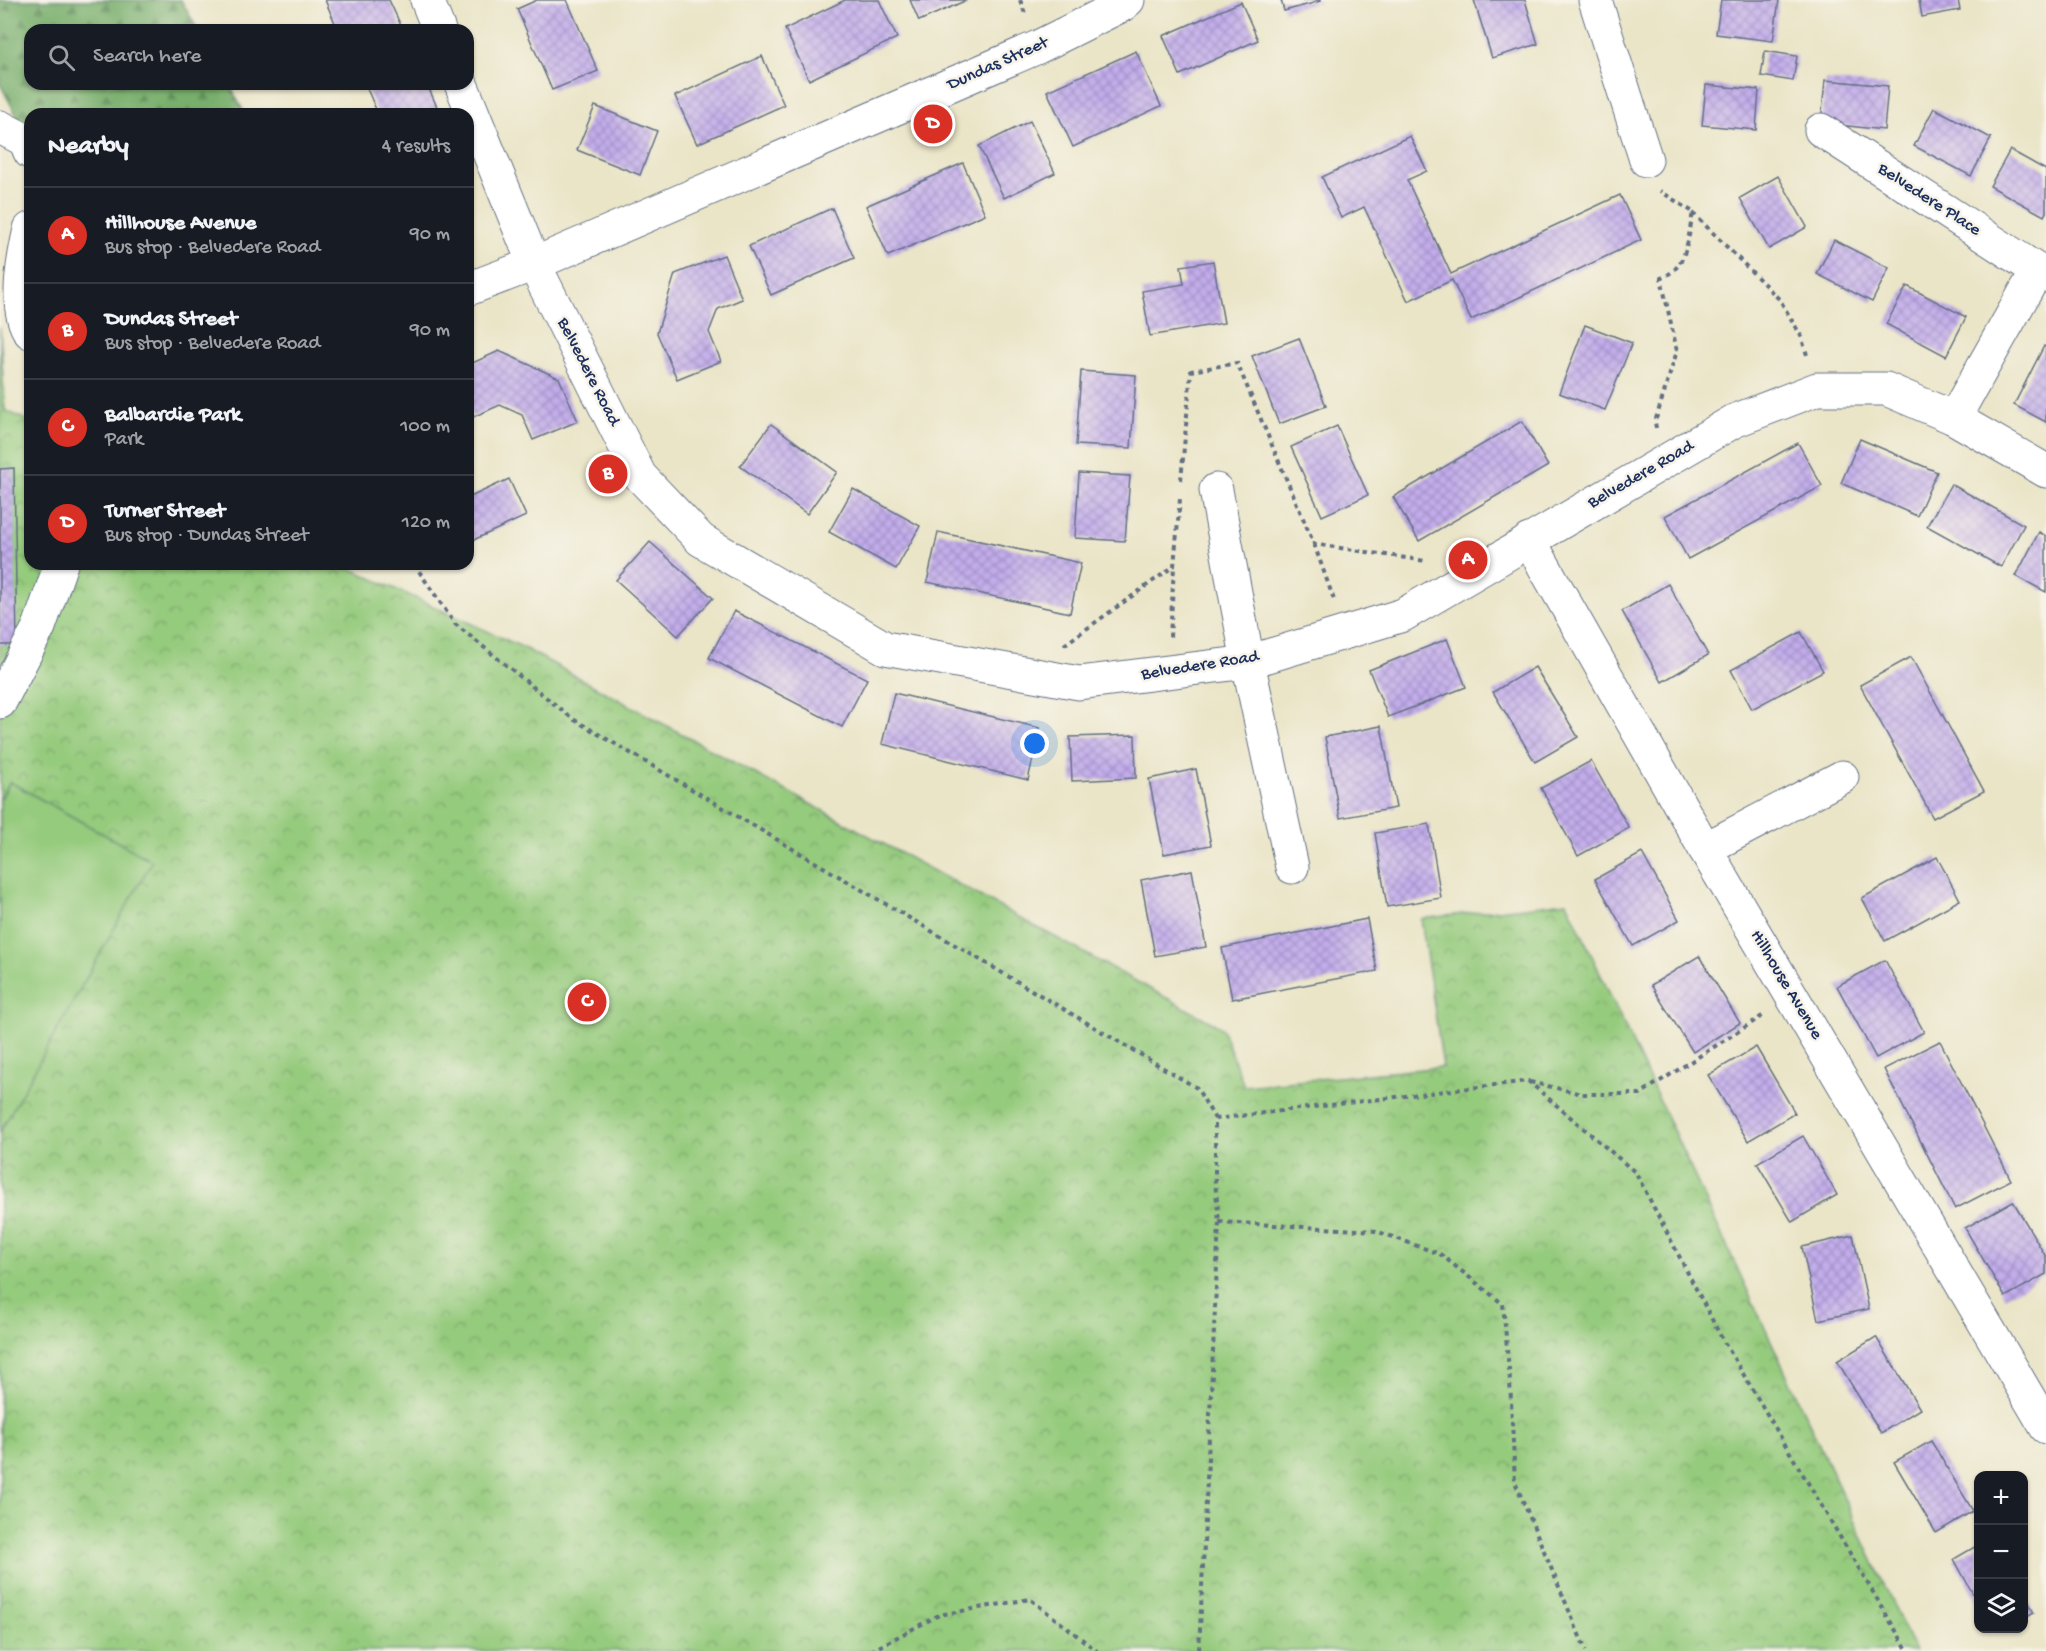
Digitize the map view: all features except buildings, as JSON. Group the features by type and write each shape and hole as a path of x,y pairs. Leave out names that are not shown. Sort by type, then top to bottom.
{"street":[{"path":"427,0 437,24"},
{"name":"Dundas Street","path":"474,287 534,264 1038,47 1128,0"},
{"path":"1596,6 1646,160"},
{"name":"Belvedere Road","path":"463,90 471,108"},
{"name":"Belvedere Road","path":"474,116 534,264 640,476 701,540 885,648 1079,683 1248,662 1403,615 1734,421 1817,389 1886,389 1954,418 2046,471"},
{"path":"0,127 24,139"},
{"name":"Belvedere Place","path":"1821,130 2041,273 1954,418"},
{"path":"24,259 21,274 24,324"},
{"path":"1216,490 1248,662 1292,867"},
{"name":"Hillhouse Avenue","path":"1529,540 1705,849 2044,1419"},
{"path":"0,702 39,627 59,570"},
{"path":"1705,849 1842,777"}],"path":[{"path":"1646,160 1646,182 1693,212 1780,300 1801,336"},
{"path":"1661,464 1655,422 1677,351 1661,278 1673,274 1685,255 1693,212"},
{"path":"1314,544 1346,633"},
{"path":"1168,672 1174,566"},
{"path":"418,570 455,624 573,719 1197,1088 1215,1119 1215,1181 1218,1222 1199,1651"},
{"path":"1215,1119 1528,1081 1582,1094 1640,1094 1793,996"},
{"path":"1528,1081 1636,1173 1720,1335 1908,1651"},
{"path":"1218,1222 1376,1231 1440,1254 1503,1304 1510,1381 1515,1482 1586,1651"},
{"path":"871,1651 939,1615 1030,1599 1097,1651"}],"green space":[{"path":"0,0 181,0 195,24 24,24 24,90 232,90 242,108 24,108 24,130 0,84"},
{"path":"0,326 5,410 24,419 24,570 354,570 522,647 1222,1028 1244,1086 1443,1067 1421,919 1567,902 1915,1651 0,1651"},
{"path":"10,782 152,861 0,1132 0,800"}],"place":[{"name":"Turner Street","path":"933,124"},
{"name":"Dundas Street","path":"608,474"},
{"name":"Hillhouse Avenue","path":"1468,560"},
{"name":"Balbardie Park","path":"587,1002"}]}
